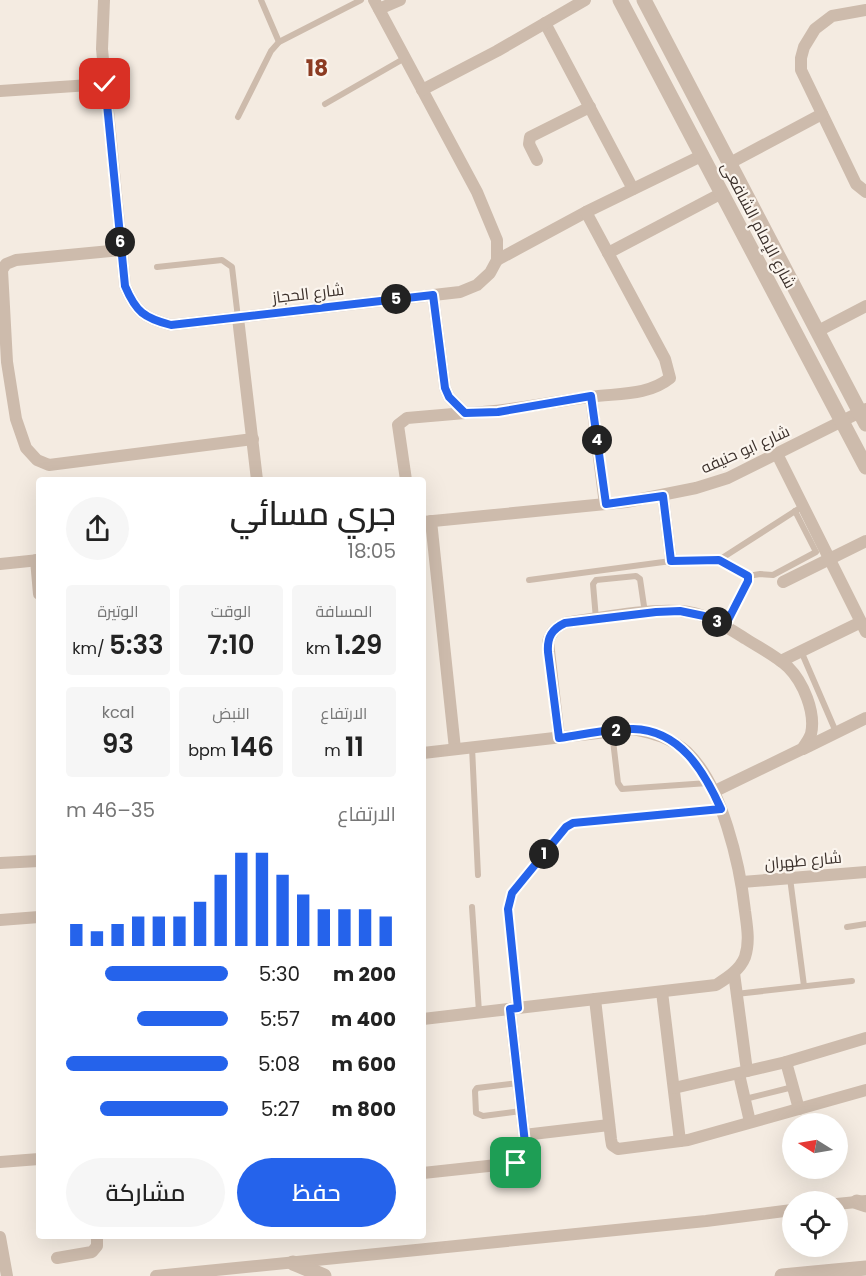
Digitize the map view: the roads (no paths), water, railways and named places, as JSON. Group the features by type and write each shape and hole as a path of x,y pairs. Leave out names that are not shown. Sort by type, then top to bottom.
{"street":[{"name":"شارع الحجاز","path":"104,0 102,49 125,286 134,306 150,320 171,325 460,292 477,285 490,273 497,260"},
{"path":"400,0 376,4 477,192 497,240 497,260 586,212 701,156"},
{"path":"422,90 497,51 585,0"},
{"name":"شارع الإمام الشافعى","path":"620,0 866,467"},
{"name":"شارع الإمام الشافعى","path":"644,0 864,415"},
{"path":"866,10 832,16 815,29 804,47 801,70 856,184 866,192"},
{"path":"545,23 633,189"},
{"path":"0,91 105,84"},
{"path":"537,160 529,144 530,137 590,107"},
{"path":"730,163 822,114"},
{"path":"608,253 722,193"},
{"path":"406,477 398,424 406,418 498,412 591,396 632,393 662,384 670,378 665,359 586,212"},
{"path":"121,250 16,260 6,264 2,270 8,362 16,419 26,448 37,460 48,465 253,439"},
{"path":"433,295 445,388 449,397 465,413"},
{"path":"818,331 866,306"},
{"path":"238,318 257,477"},
{"path":"591,396 606,504"},
{"name":"شارع ابو حنيفه","path":"427,522 663,496 728,478 842,422 864,415"},
{"path":"777,454 799,509 829,559 863,627 781,661"},
{"path":"663,496 671,561"},
{"path":"427,522 455,749"},
{"path":"783,582 866,541"},
{"path":"0,564 36,560"},
{"path":"559,738 548,642 557,627 565,623 680,611 704,616 725,626 790,669 800,684 813,720 810,736 802,749"},
{"path":"711,787 802,749 866,718"},
{"path":"426,753 633,729 653,732 672,741 689,754 711,787 721,809 742,882 748,944 744,959 734,973 716,985 426,1019"},
{"path":"0,863 36,861"},
{"name":"شارع طهران","path":"742,882 866,872"},
{"path":"0,920 36,917"},
{"path":"734,973 745,1099 750,1122"},
{"path":"662,992 680,1141"},
{"path":"595,999 612,1145 618,1149 680,1141 866,1090"},
{"path":"426,1173 520,1162 523,1159 526,1152 518,1083 514,1008"},
{"path":"674,1088 786,1062 866,1038"},
{"path":"786,1062 800,1108"},
{"path":"524,1135 609,1125"},
{"path":"0,1162 36,1159"},
{"path":"848,1204 863,1203"},
{"path":"156,1276 782,1211"},
{"path":"0,1237 8,1276"},
{"path":"57,1258 92,1252 97,1246 97,1239"},
{"path":"293,1263 324,1276"},
{"path":"782,1276 839,1273 866,1268"}],"lane":[{"path":"261,0 279,42"},
{"path":"238,117 271,51 279,42 361,0"},
{"path":"325,104 405,58"},
{"path":"157,267 222,260 227,262 232,267 238,318"},
{"path":"529,580 671,561 719,560 748,576 773,574 816,552 799,509 719,560"},
{"path":"596,619 593,584 596,580 636,576 640,579 645,613"},
{"path":"725,626 748,581 748,576"},
{"path":"801,651 836,732"},
{"path":"612,731 618,783 622,789 711,787"},
{"path":"472,747 478,875"},
{"path":"514,1008 509,900 512,893 566,827 580,821 721,809"},
{"path":"790,878 804,986"},
{"path":"472,907 479,1012"},
{"path":"848,927 866,924"},
{"path":"736,994 852,981"},
{"path":"518,1083 477,1088 475,1091 476,1113 483,1116 522,1111"},
{"path":"745,1099 794,1087"}],"district":[{"name":"18","path":"317,68"}]}
